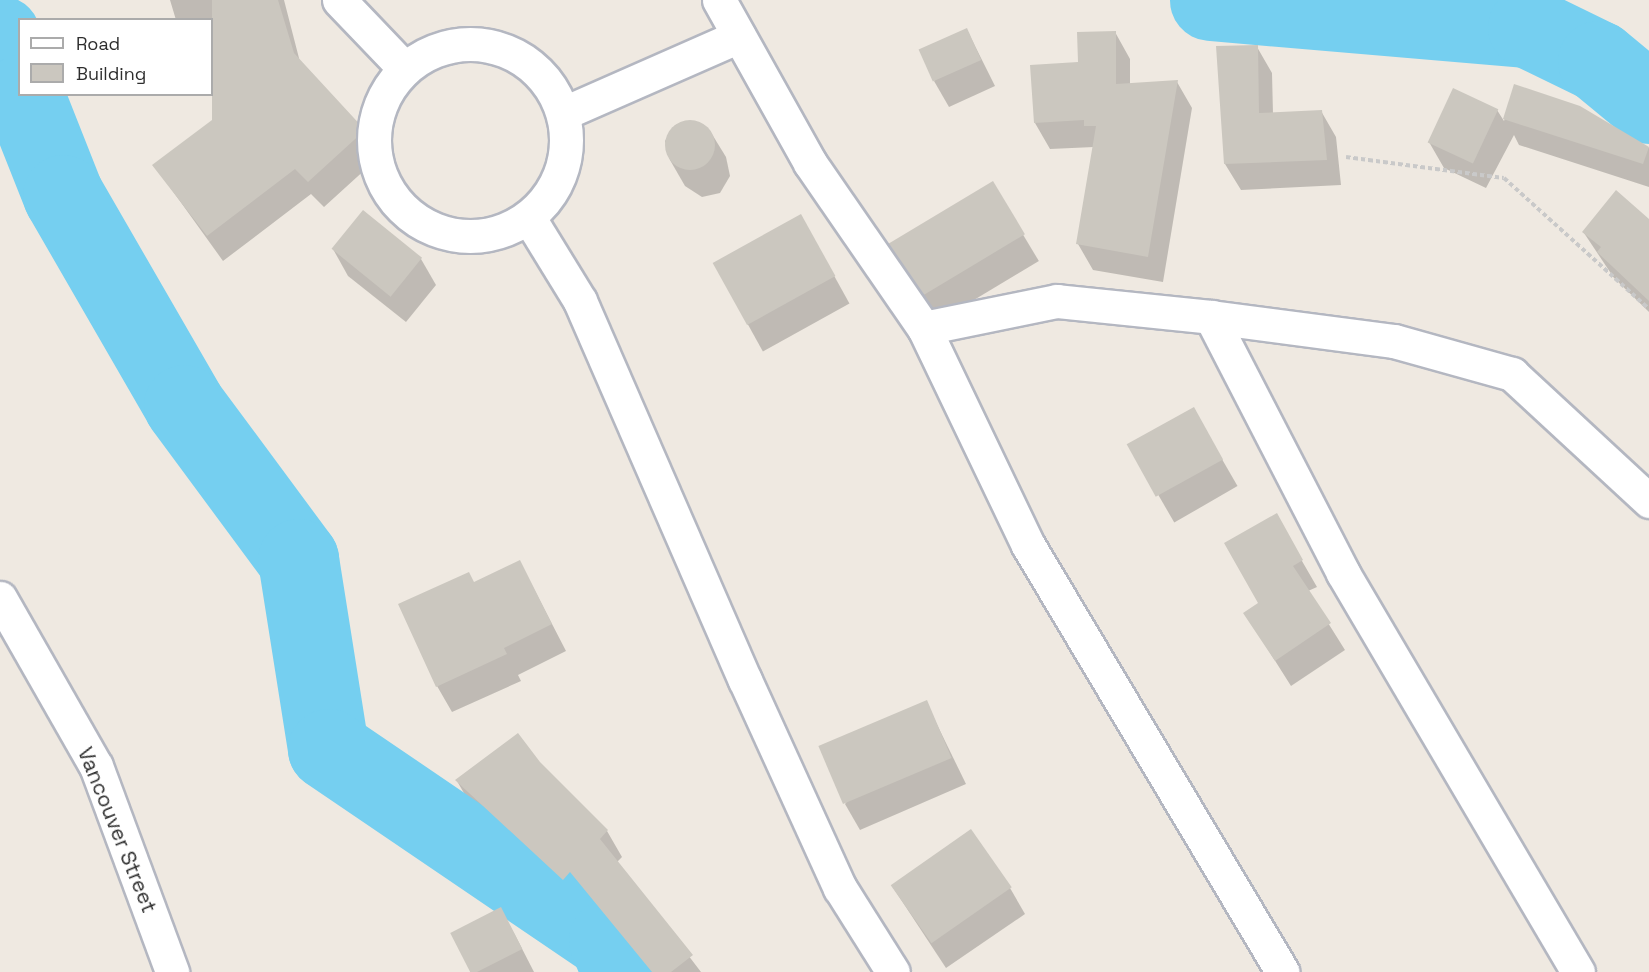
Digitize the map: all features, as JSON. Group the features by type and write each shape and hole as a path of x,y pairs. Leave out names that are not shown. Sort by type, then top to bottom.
{"street":[{"path":"339,0 404,68"},
{"path":"719,0 810,163 924,328 1028,545 1283,972"},
{"path":"564,113 739,36"},
{"path":"458,44 492,45 523,58 549,82 564,113 566,157 552,193 529,218 484,236 454,236 422,225 403,211 383,183 377,166 374,124 383,96 404,68 426,54 458,44"},
{"path":"529,218 580,301 745,680 840,888 893,972"},
{"path":"924,328 1057,301 1211,316 1394,341 1512,374 1649,501"},
{"path":"1211,316 1344,573 1578,972"},
{"name":"Vancouver Street","path":"0,598 96,766 172,972"}],"path":[{"path":"1346,157 1504,178 1649,309"}],"building":[{"path":"212,0 278,0 294,53 365,130 308,182 295,169 207,236 152,165 212,120"},
{"path":"967,28 981,60 933,82 919,50"},
{"path":"1116,31 1116,84 1178,80 1148,257 1076,244 1096,126 1084,126 1084,120 1034,123 1030,65 1078,62 1077,32"},
{"path":"1258,45 1259,113 1322,110 1327,160 1224,164 1216,46"},
{"path":"1514,84 1580,106 1649,147 1643,164 1503,119"},
{"path":"1453,88 1498,109 1473,164 1428,142"},
{"path":"685,120 695,120 708,127 715,140 715,150 708,163 695,170 685,170 676,166 669,159 665,150 665,140 669,131 676,124"},
{"path":"993,181 1025,234 920,297 888,244"},
{"path":"1616,190 1649,219 1649,301 1597,252 1601,247 1582,232"},
{"path":"363,210 422,258 391,297 332,249"},
{"path":"801,214 835,276 747,325 713,263"},
{"path":"1194,407 1223,459 1156,497 1127,444"},
{"path":"1277,513 1303,560 1293,566 1331,623 1275,661 1243,613 1258,603 1224,543"},
{"path":"520,560 552,624 504,648 507,654 436,687 398,604 469,572 474,582"},
{"path":"927,700 952,758 843,804 818,746"},
{"path":"518,733 540,762 608,830 600,839 693,955 671,972 652,972 570,872 563,880 455,780"},
{"path":"971,829 1012,887 931,943 891,885"},
{"path":"501,907 522,949 477,972 470,972 450,933"}],"waterway":[{"path":"1210,0 1528,27 1598,61 1649,103"},
{"path":"0,36 18,81"},
{"path":"24,96 63,195 184,405 298,559 328,749 609,940 622,972"}]}
